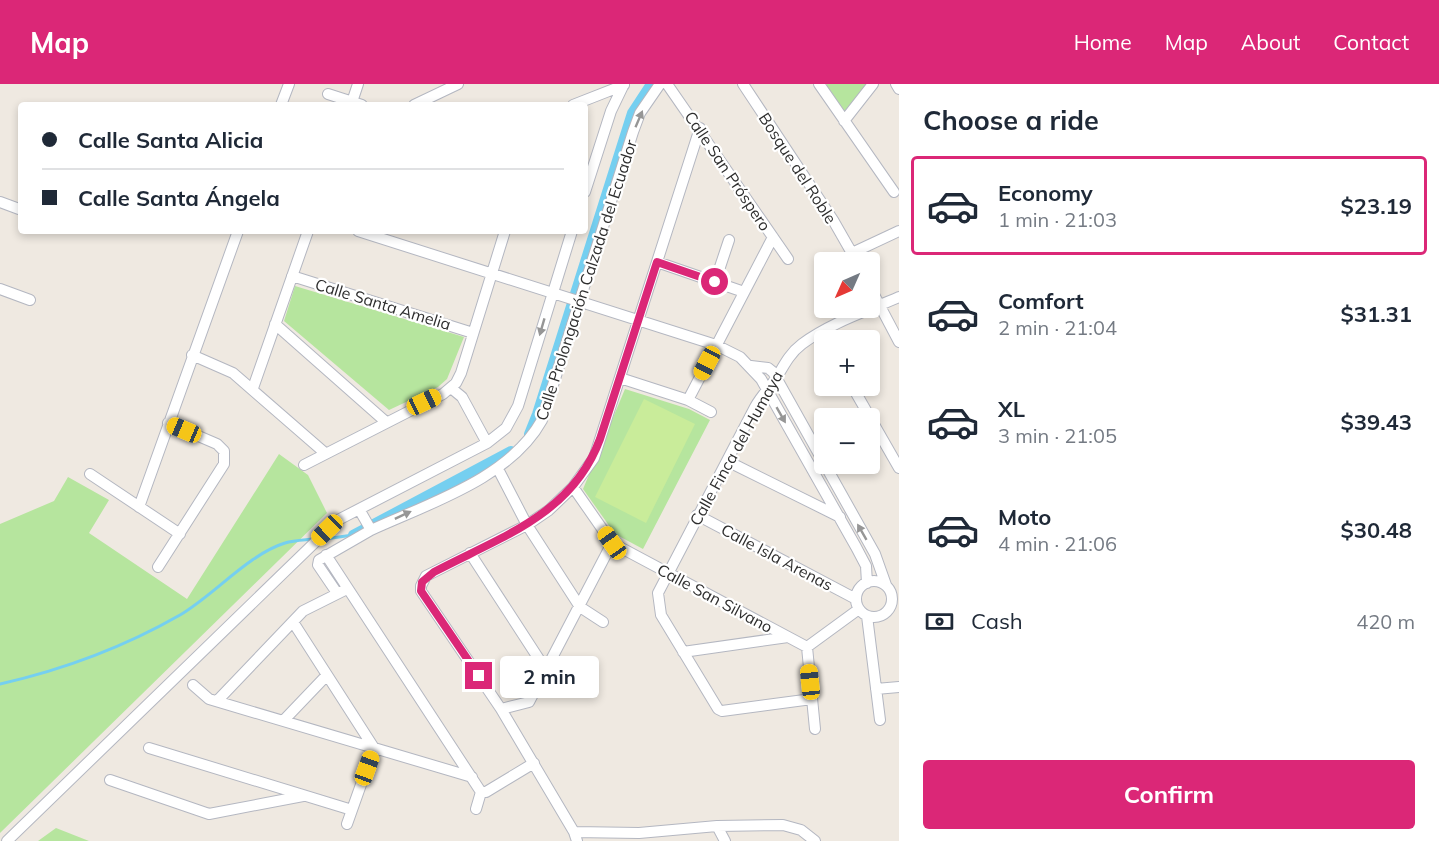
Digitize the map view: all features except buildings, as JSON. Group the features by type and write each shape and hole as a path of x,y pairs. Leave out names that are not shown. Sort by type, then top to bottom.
{"street":[{"path":"282,102 289,84"},
{"path":"357,102 358,84"},
{"path":"420,102 458,84"},
{"path":"580,102 624,84"},
{"name":"Calle Prolongación Calzada del Ecuador","path":"588,183 611,111 624,84"},
{"name":"Calle Prolongación Calzada del Ecuador","path":"342,591 326,555 371,530 498,469 525,446 542,420 576,300 640,113 660,84"},
{"name":"Calle San Próspero","path":"668,84 788,259"},
{"name":"Bosque del Roble","path":"743,84 850,252"},
{"path":"819,84 894,192"},
{"path":"844,121 873,84"},
{"path":"896,84 899,89"},
{"path":"328,94 351,102"},
{"path":"700,128 594,458 563,499 527,525 434,572 422,582 421,591 501,709 576,836 642,837 717,826 783,825 801,830 815,841"},
{"path":"0,202 18,209"},
{"path":"864,252 899,231"},
{"path":"139,507 237,234"},
{"path":"253,388 307,234"},
{"path":"367,234 716,345 751,366 768,368 782,364"},
{"path":"304,465 451,388 461,373 504,234"},
{"name":"Calle Prolongación Calzada del Ecuador","path":"7,841 338,520 487,443 501,433 514,417 556,295 571,234"},
{"path":"688,400 773,237"},
{"path":"715,282 729,240"},
{"path":"657,262 744,292"},
{"name":"Calle Santa Amelia","path":"292,276 473,333"},
{"path":"0,289 30,300"},
{"name":"Calle Finca del Humaya","path":"880,306 899,297"},
{"path":"880,306 899,342"},
{"name":"Calle Finca del Humaya","path":"833,330 851,318"},
{"path":"275,324 386,422"},
{"name":"Calle Finca del Humaya","path":"812,699 722,711 718,709 683,652 658,605 658,593 765,389 776,378 782,364 800,345 814,340"},
{"path":"192,356 233,374 253,388 326,453"},
{"path":"751,366 866,566 867,583"},
{"path":"768,368 776,378 881,566 893,599 890,609 882,615 861,608"},
{"path":"620,378 688,400 711,412"},
{"path":"451,388 462,397 487,443"},
{"path":"858,396 899,468"},
{"path":"158,567 224,464 224,451 217,444 168,423"},
{"path":"727,461 839,517 852,514"},
{"path":"498,469 527,525 580,607 603,622"},
{"path":"90,474 180,534"},
{"name":"Calle San Silvano","path":"573,487 612,543 807,647"},
{"path":"359,509 371,530"},
{"name":"Calle Isla Arenas","path":"697,515 861,608"},
{"path":"501,709 527,704 612,543"},
{"path":"470,553 546,670"},
{"path":"880,720 859,589 867,583 877,581 886,585"},
{"path":"218,700 303,611 342,591 472,777 481,792 476,809"},
{"path":"816,729 807,647 861,608"},
{"path":"293,622 374,748"},
{"path":"683,652 788,637"},
{"path":"284,720 327,675"},
{"path":"194,685 205,696 472,777"},
{"path":"876,689 899,687"},
{"path":"149,748 352,810"},
{"path":"347,824 374,748"},
{"path":"481,792 486,792 534,763"},
{"path":"110,780 209,814 305,796"},
{"path":"717,826 725,841"}],"green space":[{"path":"827,84 867,84 844,115 825,87"},
{"path":"295,286 464,337 447,379 438,387 389,410 284,321"},
{"path":"625,389 689,409 710,420 643,549 615,534 583,489"},
{"path":"644,399 695,424 646,523 595,497"},
{"path":"279,454 308,475 327,513 0,833 0,524 54,501 68,477 109,500 89,533 187,599"},
{"path":"56,828 89,841 38,841"}],"waterway":[{"path":"529,434 632,113 651,84"},
{"path":"353,535 511,451"},
{"path":"325,539 353,535"},
{"path":"0,684 69,664 159,627 193,607 258,556 288,542 313,539"}],"route":[{"path":"479,676 421,591 422,582 426,576 491,541 527,525 563,499 573,487 594,458 657,262 715,282"}]}
